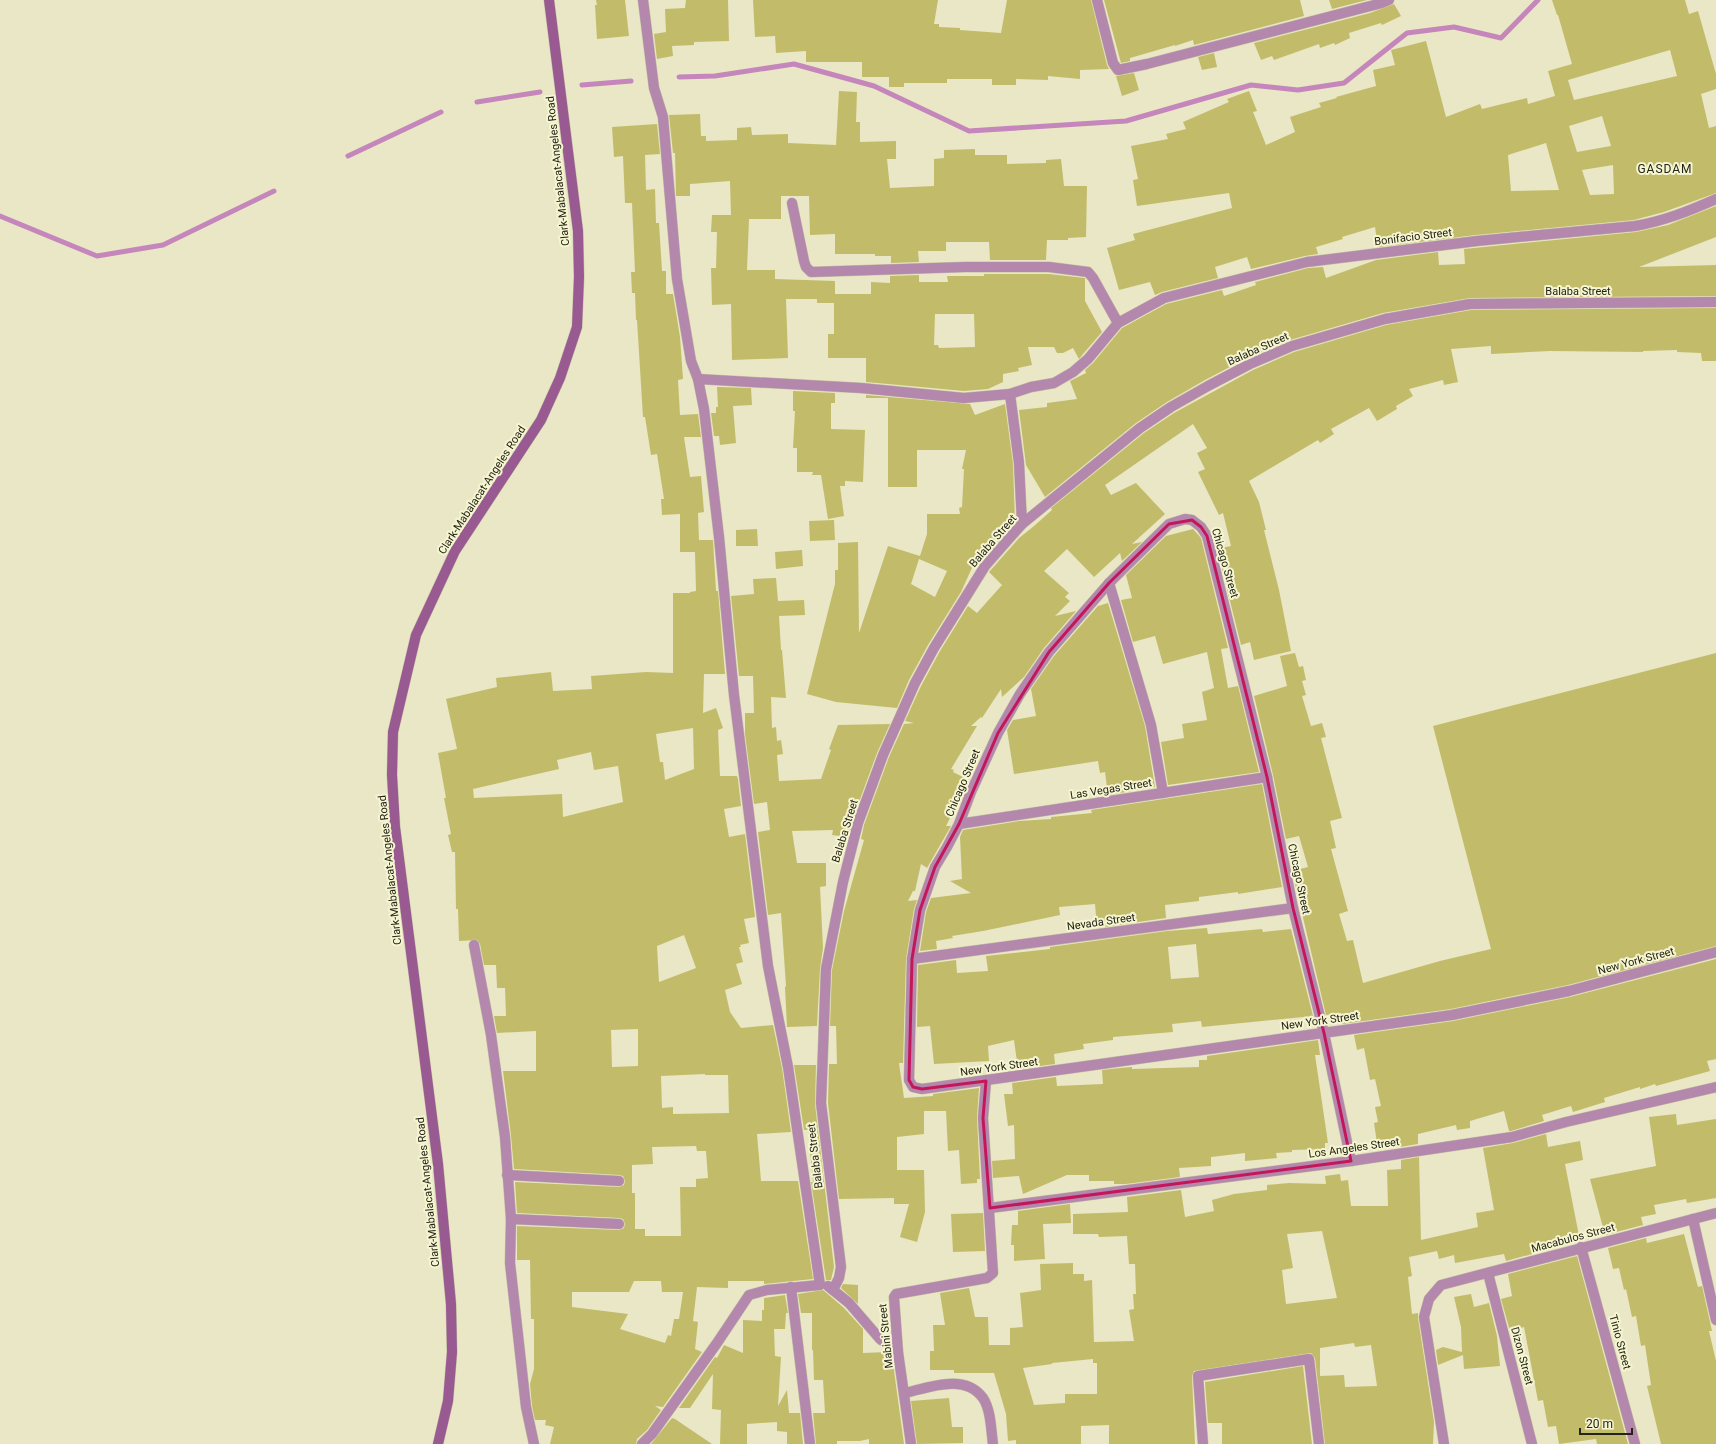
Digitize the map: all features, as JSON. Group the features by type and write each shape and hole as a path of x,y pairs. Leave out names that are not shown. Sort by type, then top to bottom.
{"main road":[{"name":"Clark-Mabalacat-Angeles Road","path":"438,1444 448,1401 452,1352 451,1304 438,1164 395,827 392,775 393,732 416,635 427,610 455,551 541,420 560,378 577,327 580,277 578,231 549,0"}],"street":[{"name":"Balaba Street","path":"643,0 654,88 664,124 677,279 691,361 698,379 704,409 719,537 734,694 768,966 788,1067 820,1285"},
{"path":"1097,0 1113,63 1118,70 1147,64 1382,4 1389,0"},
{"name":"Bonifacio Street","path":"1118,322 1164,298 1307,262 1383,254 1478,241 1635,226 1658,222 1716,199"},
{"path":"698,379 861,388 964,398 1010,394 1031,387 1054,383 1074,372 1088,359 1118,322 1093,278 1088,272 1076,270 1049,267 973,267 811,272 806,267 804,261 792,203"},
{"name":"Balaba Street","path":"833,1290 839,1278 841,1267 821,1103 826,969 843,882 858,823 884,755 915,683 938,642 985,566 1022,524 1140,428 1171,407 1250,364 1292,346 1385,319 1470,304 1716,302"},
{"path":"1010,394 1019,463 1022,524"},
{"name":"Chicago Street","path":"922,1089 913,1087 909,1080 912,959 920,910 935,867 959,824 971,792 998,733 1020,694 1049,652 1109,584 1169,524 1186,519 1192,520 1201,526 1207,536 1267,777 1292,908 1324,1033 1351,1162"},
{"path":"1109,584 1151,725 1163,794"},
{"name":"Las Vegas Street","path":"959,824 1267,777"},
{"name":"Nevada Street","path":"912,959 1292,908"},
{"path":"474,945 491,1036 505,1137 511,1219 510,1263 526,1407 534,1444"},
{"name":"New York Street","path":"922,1089 1452,1015 1569,991 1716,952"},
{"path":"986,1081 983,1118 990,1208"},
{"name":"Los Angeles Street","path":"990,1208 1351,1162 1512,1137 1566,1122 1716,1087"},
{"path":"507,1175 619,1181"},
{"name":"Mabini Street","path":"912,1444 898,1352 894,1297 896,1294 987,1278 993,1273 990,1208"},
{"name":"Macabulos Street","path":"1444,1444 1424,1317 1429,1299 1441,1286 1581,1247 1716,1212"},
{"path":"511,1219 619,1224"},
{"path":"1693,1219 1716,1320"},
{"name":"Tinio Street","path":"1581,1247 1604,1326 1635,1444"},
{"name":"Dizon Street","path":"1488,1273 1532,1444"},
{"path":"642,1444 652,1434 717,1343 749,1295 767,1290 820,1285 828,1286 849,1303 880,1339 898,1352"},
{"path":"791,1288 800,1374 810,1444"},
{"path":"1203,1444 1198,1376 1309,1359 1319,1444"},
{"path":"905,1393 956,1383 971,1386 984,1399 989,1417 993,1444"}],"highlighted area":[{"path":"1192,520 1201,527 1207,536 1267,777 1293,908 1324,1033 1351,1161 990,1208 983,1118 986,1081 922,1089 913,1087 909,1080 912,959 920,910 935,867 959,824 998,733 1049,652 1109,583 1169,524"}],"building":[{"path":"596,0 625,0 629,36 597,39"},
{"path":"686,0 728,0 729,41 694,42 694,45 672,46 673,56 657,59 654,34 666,32 665,9 685,8"},
{"path":"753,0 938,0 934,24 939,24 939,27 1001,33 1007,0 1091,0 1109,69 1080,70 1080,79 1048,76 1048,80 1016,79 1016,85 992,85 992,79 947,79 947,83 904,83 904,87 889,87 889,77 862,77 862,62 806,62 806,51 776,53 775,36 755,37"},
{"path":"1104,0 1300,0 1304,16 1194,45 1193,40 1130,58 1130,61 1121,63"},
{"path":"1329,0 1367,0 1332,9"},
{"path":"1552,0 1685,0 1689,14 1698,11 1716,74 1716,89 1701,94 1709,128 1716,126 1716,193 1664,212 1634,220 1476,235 1378,247 1375,227 1316,247 1318,254 1251,269 1247,257 1215,267 1218,278 1155,295 1150,282 1119,290 1107,248 1135,240 1133,234 1232,208 1229,193 1137,206 1133,180 1138,179 1131,146 1168,139 1166,134 1186,129 1183,122 1229,102 1227,99 1249,91 1257,111 1253,112 1266,145 1295,132 1290,117 1321,107 1319,103 1376,86 1373,70 1395,65 1391,50 1426,41 1446,117 1480,104 1482,109 1527,98 1528,104 1555,96 1548,71 1572,64","holes":["1670,50 1677,76 1574,100 1568,80","1602,116 1611,146 1577,152 1569,126","1546,143 1559,190 1511,191 1508,155","1613,165 1614,194 1590,195 1582,170"]},
{"path":"1394,4 1401,16 1382,25 1381,23 1349,33 1350,38 1335,45 1334,43 1320,48 1319,44 1274,60 1272,56 1261,60 1254,43 1370,13"},
{"path":"1214,53 1217,67 1202,70 1198,57"},
{"path":"1134,73 1139,90 1122,96 1116,76"},
{"path":"839,91 857,92 856,122 860,122 860,142 896,141 896,159 887,159 890,188 934,186 934,159 944,158 944,150 975,149 975,155 1007,155 1007,164 1046,163 1046,160 1061,159 1064,186 1087,186 1086,237 1068,238 1068,240 1047,240 1046,260 990,260 989,242 946,242 946,251 918,251 919,262 891,263 891,256 875,256 875,254 835,254 835,234 810,235 809,196 781,196 781,219 749,219 747,270 775,270 775,279 835,281 835,294 871,294 871,282 890,283 890,276 919,275 919,282 948,282 947,276 984,276 984,274 1049,274 1085,278 1085,301 1102,332 1079,359 1073,348 1063,353 1057,353 1054,347 1028,347 1032,365 1018,368 1019,371 1003,374 1003,382 988,389 964,391 866,382 866,358 828,358 828,334 834,334 834,303 817,303 817,299 786,299 788,358 732,360 731,304 712,305 711,268 716,268 717,232 711,232 712,215 731,215 730,181 690,184 690,196 676,196 675,153 673,153 669,115 700,114 701,136 706,136 706,141 737,140 737,128 751,127 752,135 788,134 788,143 836,145","holes":["935,314 974,314 975,347 939,348 938,345 934,345"]},
{"path":"657,124 660,154 645,155 646,190 655,189 656,223 659,223 662,271 666,271 666,294 673,294 680,337 683,379 678,380 680,415 698,414 701,437 684,437 690,477 701,476 704,512 698,513 699,540 713,540 716,591 718,591 725,674 704,674 703,713 716,708 723,728 718,730 720,776 737,776 738,779 741,806 724,809 729,837 745,834 755,917 744,919 749,943 740,945 741,947 739,947 743,962 736,964 742,984 725,990 730,1012 741,1028 773,1025 782,1068 791,1132 757,1134 761,1181 798,1181 813,1279 764,1284 764,1281 728,1281 728,1288 697,1287 693,1321 698,1322 695,1349 702,1352 663,1407 655,1406 661,1410 647,1430 637,1439 636,1444 550,1444 554,1427 545,1425 546,1420 535,1420 532,1406 530,1384 534,1369 534,1319 531,1319 530,1260 517,1260 517,1226 619,1230 624,1228 625,1224 623,1219 619,1218 517,1213 515,1182 619,1187 624,1185 625,1181 623,1176 619,1175 514,1169 503,1071 536,1071 536,1031 497,1033 494,1016 506,1016 505,988 497,988 496,965 484,965 480,944 477,940 459,941 458,909 456,909 455,852 452,852 448,835 451,834 444,798 446,798 438,753 457,749 446,699 497,687 496,678 551,672 553,691 592,689 591,676 646,672 673,673 673,593 690,593 696,591 695,552 680,552 680,514 662,515 661,499 664,499 657,454 651,455 645,417 643,417 635,293 632,293 631,272 635,272 632,203 625,203 623,156 614,157 612,127","holes":["693,728 694,769 665,780 663,762 660,762 656,734","591,752 594,770 618,766 623,802 563,817 562,794 474,798 473,789 559,769 557,760","684,935 696,968 659,982 657,946","638,1029 638,1066 612,1067 611,1030","705,1074 728,1075 729,1113 673,1114 673,1107 662,1108 661,1076","696,1146 697,1151 706,1151 708,1178 696,1179 696,1187 680,1187 681,1236 645,1236 645,1229 635,1229 635,1193 632,1193 632,1165 653,1164 652,1147","634,1281 661,1281 662,1292 683,1292 679,1319 674,1319 671,1336 668,1335 665,1343 620,1329 628,1314 572,1307 572,1292 629,1292"]},
{"path":"1716,206 1716,237 1639,267 1716,265 1716,296 1470,298 1383,313 1290,340 1247,358 1205,380 1167,402 1136,423 1045,497 1026,465 1019,410 1047,407 1047,403 1077,399 1070,381 1086,373 1085,370 1093,363 1122,328 1166,304 1222,290 1224,296 1256,285 1255,282 1308,268 1323,267 1326,278 1376,260 1438,252 1439,265 1465,264 1464,249 1636,232 1668,225"},
{"path":"1716,308 1716,361 1702,361 1701,353 1677,352 1677,350 1643,352 1550,351 1491,354 1491,346 1451,349 1458,382 1444,385 1443,380 1409,389 1413,396 1396,406 1397,409 1377,421 1369,408 1331,429 1334,434 1320,443 1318,440 1249,481 1259,502 1266,530 1264,530 1279,590 1291,651 1254,660 1250,642 1241,645 1217,549 1231,546 1223,513 1219,515 1198,472 1205,469 1197,453 1207,448 1193,424 1105,485 1111,495 1136,483 1165,514 1132,544 1142,542 1122,561 1120,553 1094,577 1067,549 1044,571 1069,593 1065,597 1070,601 1055,616 1076,611 1044,648 1024,677 1002,697 1001,689 982,718 981,717 971,726 977,726 951,769 954,770 953,772 963,777 950,813 952,814 946,826 951,826 927,868 921,864 915,891 913,891 908,901 917,900 914,909 906,959 903,1063 899,1063 904,1098 933,1096 933,1094 979,1088 977,1118 980,1179 977,1179 977,1183 961,1184 959,1150 948,1151 946,1111 924,1111 924,1134 897,1137 897,1170 924,1170 925,1212 917,1242 900,1237 909,1204 894,1204 894,1198 839,1199 828,1103 829,1064 837,1064 836,1026 830,1026 832,970 844,911 864,840 861,839 864,825 889,757 904,724 914,723 905,721 921,686 940,651 968,606 977,613 1002,585 989,572 1019,538 1052,510 1051,508 1144,433 1174,413 1253,370 1294,352 1386,325 1471,310"},
{"path":"717,387 751,388 752,405 733,406 736,443 720,445 719,436 714,436 711,413 716,413 716,407 718,407"},
{"path":"793,391 835,393 835,403 831,403 831,429 865,430 863,482 845,481 845,486 840,486 844,516 828,519 821,475 812,475 813,472 797,472 797,448 793,448 795,411 793,411"},
{"path":"866,395 970,404 975,415 1005,404 1013,464 1015,522 979,563 976,559 961,592 928,645 909,680 897,708 836,702 807,694 835,584 835,570 838,570 838,543 858,542 859,633 888,546 920,556 927,534 927,514 960,514 959,508 962,507 964,469 962,469 966,450 917,450 917,487 888,487 888,398 866,398","holes":["919,559 947,571 935,597 911,584"]},
{"path":"834,520 835,540 810,541 809,521"},
{"path":"757,529 758,546 736,546 736,530"},
{"path":"1193,529 1201,538 1228,648 1221,649 1228,688 1238,686 1259,772 1168,785 1161,742 1184,738 1182,724 1207,720 1202,692 1214,688 1207,652 1163,664 1155,636 1133,642 1121,600 1132,598 1126,575 1166,536"},
{"path":"802,550 803,566 776,569 775,552"},
{"path":"776,578 778,601 804,600 805,615 779,616 786,698 771,697 772,728 776,727 777,741 781,740 783,754 777,755 779,781 821,779 831,750 829,749 838,725 890,724 877,753 852,821 848,837 832,835 833,830 792,831 797,863 826,863 826,886 820,887 823,948 820,969 817,1026 787,1027 781,913 768,915 758,832 770,830 767,802 754,804 745,734 745,713 754,713 753,676 739,676 731,596 754,594 753,579"},
{"path":"1108,603 1145,726 1155,787 1108,795 1105,772 1100,773 1098,761 1014,774 1007,730 1013,720 1036,716 1031,689 1054,656 1098,606"},
{"path":"1295,653 1299,667 1303,666 1306,680 1302,681 1306,695 1302,696 1311,726 1322,723 1326,737 1321,738 1342,818 1330,821 1336,848 1331,849 1348,911 1339,914 1347,941 1353,940 1363,983 1440,961 1491,949 1433,726 1716,653 1716,946 1568,985 1451,1009 1342,1024 1341,1013 1326,1015 1292,871 1308,867 1299,836 1286,839 1273,775 1254,696 1287,686 1280,656"},
{"path":"1262,784 1282,887 1238,894 1238,892 1199,897 1199,901 1165,905 1166,918 1097,928 1095,904 1059,907 1060,915 952,936 953,938 936,941 937,949 920,951 926,912 931,898 971,893 950,881 962,879 960,837 963,830 1019,821 1051,819 1051,817 1092,813 1091,810"},
{"path":"1207,928 1208,934 1262,929 1263,932 1291,929 1313,1016 1202,1027 1201,1021 1172,1024 1173,1032 1113,1037 1113,1040 1083,1044 1084,1049 1054,1054 1055,1064 1018,1069 1014,1040 988,1046 989,1061 934,1064 930,1026 917,1027 918,965 956,960 957,973 988,971 986,956 1050,949 1050,947 1167,931","holes":["1196,944 1199,977 1171,979 1168,947"]},
{"path":"1716,959 1716,1059 1707,1061 1710,1071 1656,1086 1655,1084 1640,1089 1640,1087 1604,1098 1605,1102 1573,1112 1571,1106 1542,1115 1544,1121 1511,1131 1509,1131 1504,1111 1470,1121 1470,1128 1457,1130 1456,1125 1418,1134 1418,1144 1400,1147 1400,1141 1377,1143 1374,1123 1378,1122 1375,1107 1381,1106 1375,1079 1370,1080 1364,1048 1357,1050 1354,1035 1453,1021 1570,997"},
{"path":"1318,1040 1320,1055 1315,1055 1328,1143 1325,1143 1325,1149 1292,1150 1292,1152 1276,1153 1277,1158 1245,1161 1245,1153 1211,1157 1211,1166 1179,1168 1180,1177 1126,1184 1114,1184 1114,1181 1089,1181 1089,1175 1067,1175 1023,1194 1019,1176 993,1178 992,1161 1015,1159 1014,1125 1008,1126 1004,1094 1013,1094 1012,1083 1056,1077 1057,1086 1103,1084 1102,1070 1132,1067 1132,1069 1199,1067 1199,1060 1207,1060 1207,1056"},
{"path":"794,1065 816,1065 815,1104 834,1267 831,1280 826,1280 811,1182 813,1182 808,1130 804,1130"},
{"path":"1676,1114 1677,1125 1716,1119 1716,1198 1687,1203 1686,1199 1654,1205 1656,1214 1641,1217 1643,1225 1605,1235 1590,1179 1656,1166 1649,1117"},
{"path":"1546,1134 1548,1147 1580,1141 1583,1160 1565,1164 1580,1241 1506,1261 1504,1254 1455,1263 1454,1255 1439,1259 1437,1251 1409,1257 1412,1276 1408,1277 1412,1314 1418,1313 1434,1422 1433,1444 1325,1444 1315,1358 1311,1353 1194,1371 1192,1376 1195,1444 1109,1444 1109,1425 1081,1426 1081,1444 1016,1444 1016,1440 1008,1441 1006,1414 994,1373 954,1373 954,1370 930,1370 930,1351 934,1351 933,1325 945,1325 940,1293 969,1288 975,1317 988,1317 989,1345 1010,1345 1010,1328 1023,1327 1020,1293 1041,1290 1040,1264 1073,1263 1073,1274 1084,1274 1084,1281 1092,1280 1094,1342 1134,1341 1129,1310 1134,1309 1133,1294 1136,1294 1135,1264 1129,1264 1127,1236 1099,1237 1098,1234 1073,1234 1073,1214 1128,1212 1127,1197 1181,1190 1185,1217 1214,1211 1212,1200 1234,1194 1267,1190 1267,1185 1289,1183 1326,1184 1325,1176 1340,1174 1341,1181 1348,1180 1351,1206 1388,1206 1387,1170 1401,1169 1401,1160 1419,1157 1421,1240 1478,1227 1476,1213 1494,1210 1483,1148 1513,1143","holes":["1322,1231 1337,1298 1286,1304 1282,1270 1293,1268 1287,1234","1354,1343 1355,1347 1371,1345 1377,1386 1345,1387 1344,1375 1320,1376 1320,1348","1093,1359 1093,1363 1097,1363 1097,1394 1065,1394 1065,1403 1034,1405 1023,1368 1052,1363"]},
{"path":"1070,1204 1071,1223 1043,1224 1045,1259 1014,1261 1014,1245 1011,1245 1012,1225 1018,1225 1018,1211"},
{"path":"983,1213 985,1251 953,1252 951,1214"},
{"path":"1684,1234 1698,1287 1702,1286 1712,1331 1709,1331 1716,1361 1716,1444 1661,1444 1647,1386 1651,1385 1645,1345 1641,1346 1636,1316 1632,1317 1626,1289 1624,1290 1619,1268 1613,1269 1608,1248 1646,1238 1647,1243"},
{"path":"1577,1256 1628,1444 1597,1444 1596,1439 1559,1444 1556,1426 1548,1427 1543,1400 1538,1401 1524,1327 1510,1331 1501,1299 1512,1296 1508,1274"},
{"path":"843,1284 858,1285 858,1304 841,1288"},
{"path":"823,1290 844,1308 863,1329 863,1353 887,1352 892,1356 904,1444 869,1444 869,1439 860,1441 837,1441 837,1444 816,1444 813,1413 825,1413 823,1380 814,1380 812,1313 801,1313 798,1294"},
{"path":"1471,1294 1474,1307 1489,1303 1497,1336 1500,1366 1464,1369 1463,1355 1438,1365 1436,1350 1443,1347 1462,1352 1461,1327 1454,1297"},
{"path":"785,1295 788,1313 786,1313 785,1329 774,1329 775,1356 781,1357 778,1406 787,1390 789,1413 800,1413 803,1444 787,1444 787,1432 777,1431 777,1422 747,1424 747,1444 720,1444 721,1410 712,1409 713,1374 690,1408 679,1408 715,1357 717,1358 724,1345 743,1353 743,1320 762,1321 764,1298"},
{"path":"1303,1366 1312,1444 1222,1444 1222,1423 1208,1423 1205,1382"},
{"path":"949,1398 952,1427 963,1427 963,1443 917,1444 911,1401"},
{"path":"672,1418 675,1419 712,1444 651,1444"}],"waterway":[{"path":"679,77 715,76 794,64 874,86 969,131 1126,121 1251,85 1298,90 1344,83 1407,33 1454,27 1501,38 1538,0"},
{"path":"582,85 631,81"},
{"path":"477,102 540,92"},
{"path":"348,156 441,112"},
{"path":"0,216 97,256 163,245 274,191"}],"district":[{"name":"GASDAM","path":"1665,169"}]}
